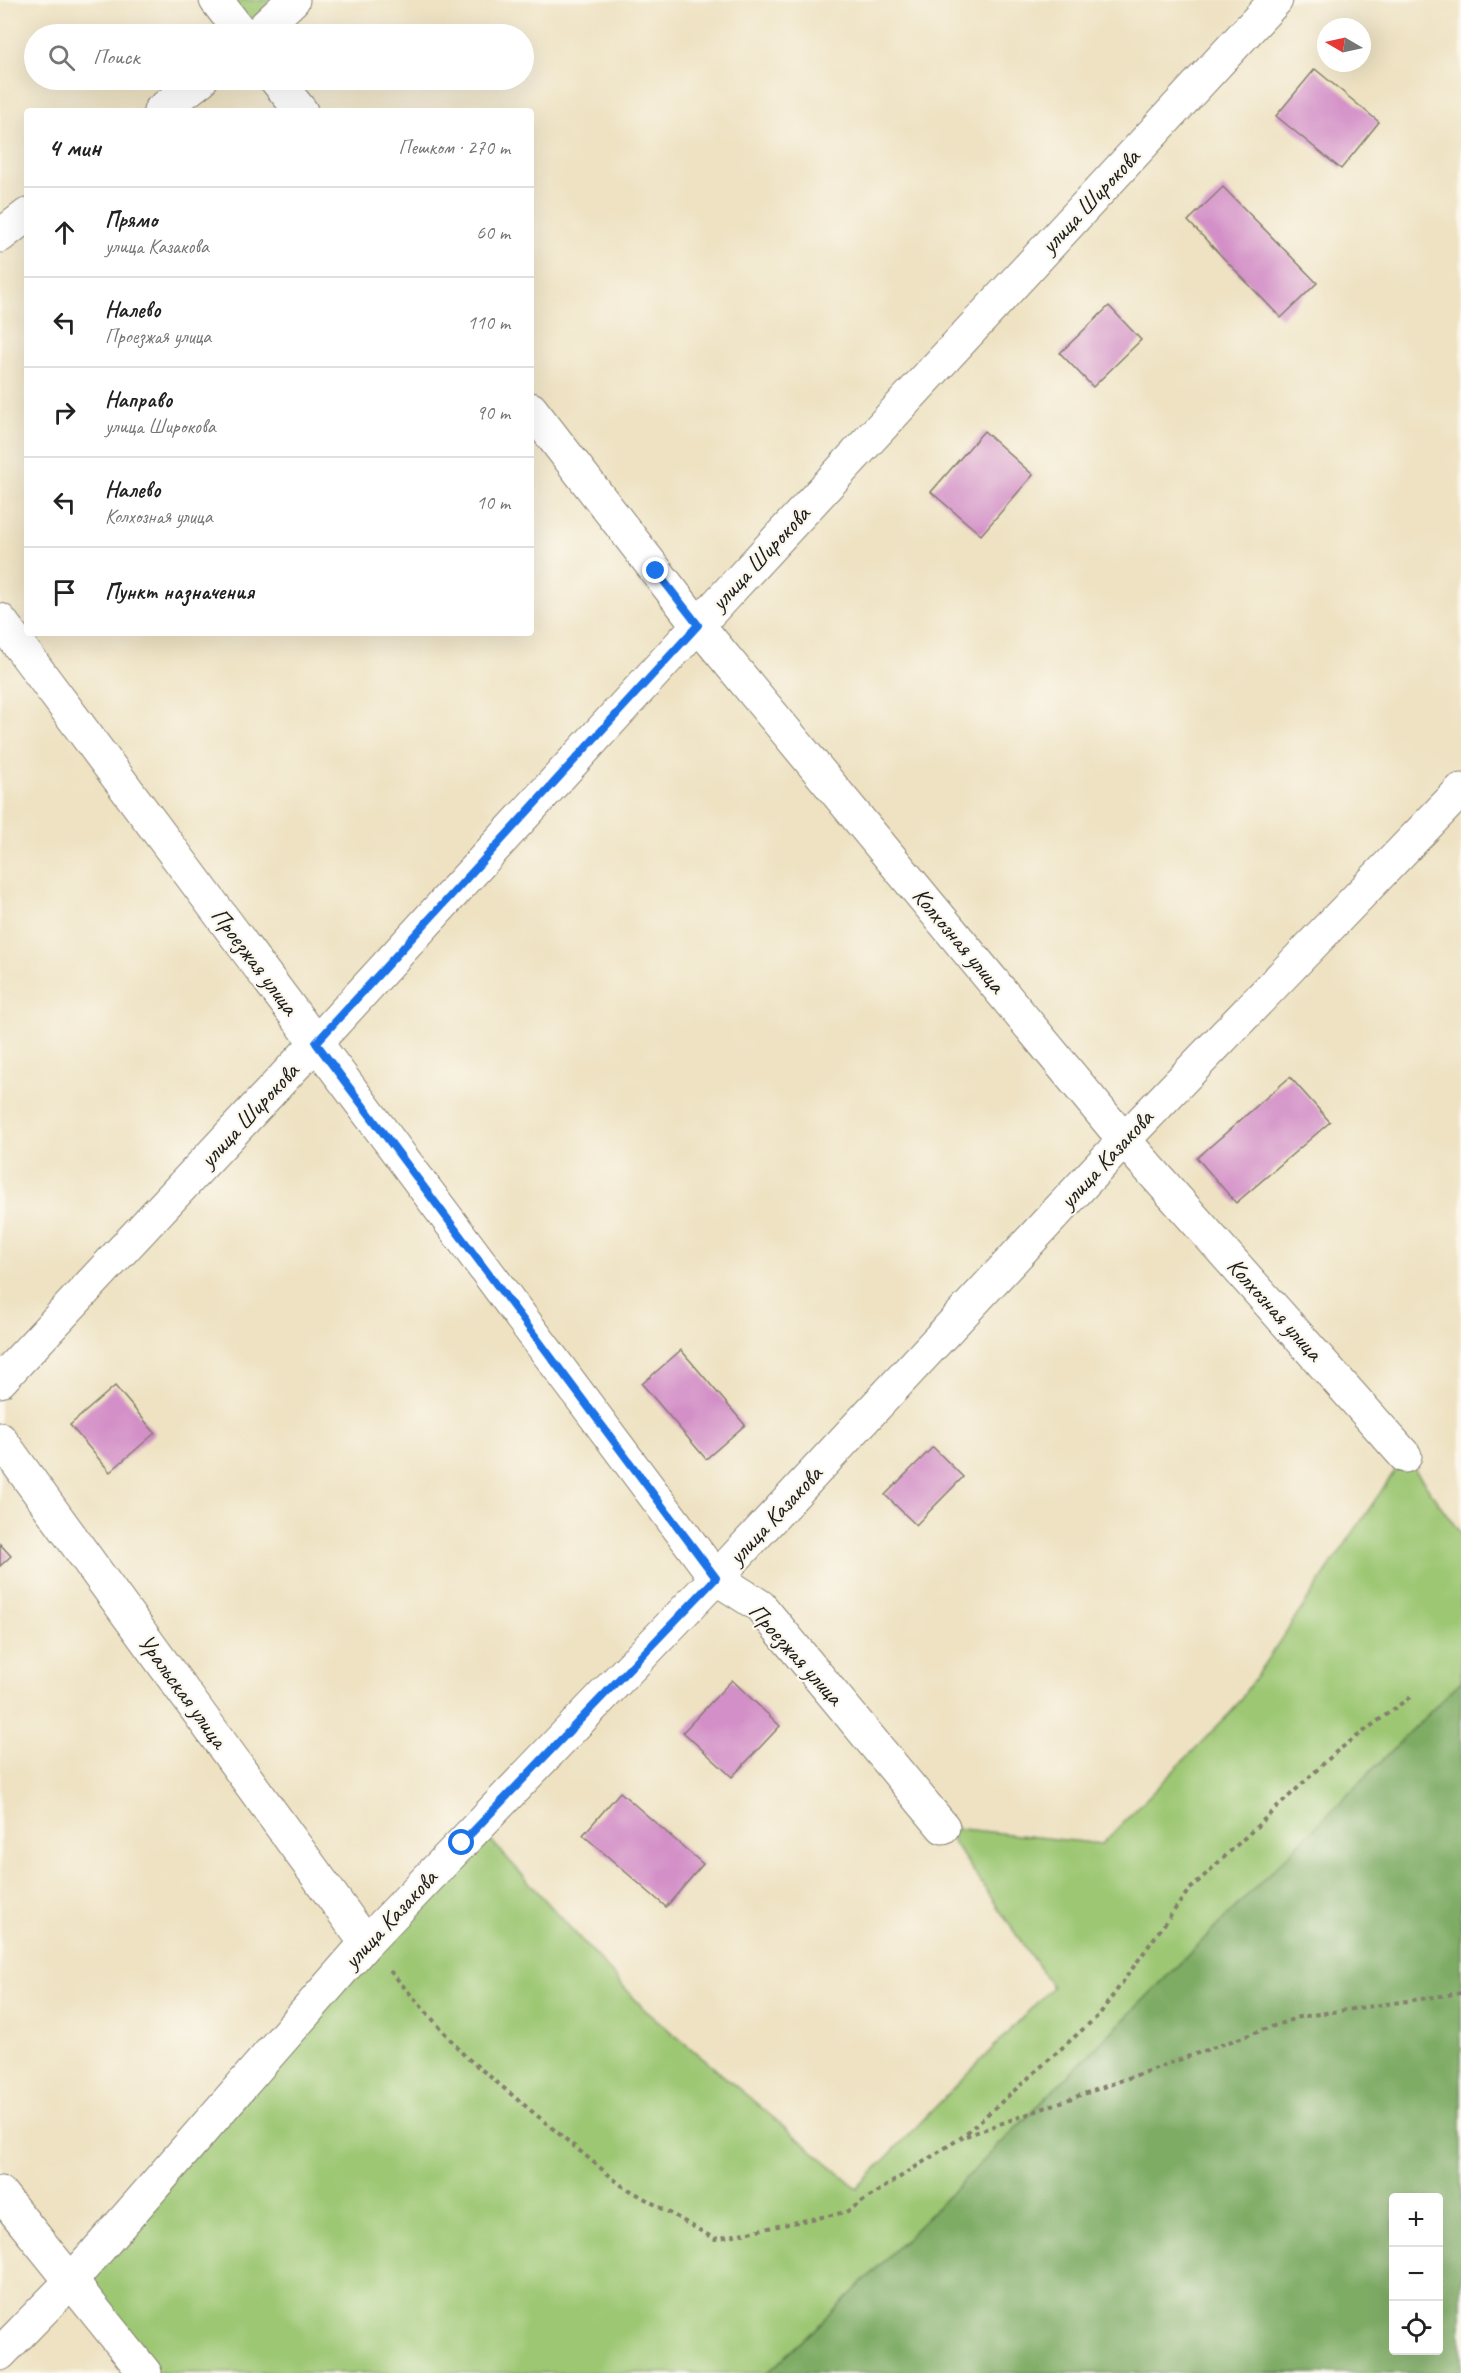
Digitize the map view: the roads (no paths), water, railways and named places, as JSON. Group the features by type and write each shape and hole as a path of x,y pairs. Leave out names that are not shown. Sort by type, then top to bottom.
{"street":[{"path":"216,0 234,24"},
{"path":"267,24 293,0"},
{"name":"улица Широкова","path":"0,1381 316,1043 698,625 1276,0"},
{"path":"164,108 188,90"},
{"path":"284,90 299,108"},
{"path":"0,236 24,217"},
{"name":"Колхозная улица","path":"534,413 698,625 1124,1140 1405,1455"},
{"name":"Проезжая улица","path":"0,620 716,1578 760,1606 943,1827"},
{"name":"улица Казакова","path":"0,2354 70,2281 366,1943 716,1578 1124,1140 1461,790"},
{"name":"Уральская улица","path":"0,1439 366,1943"},
{"path":"0,2193 145,2373"}]}
